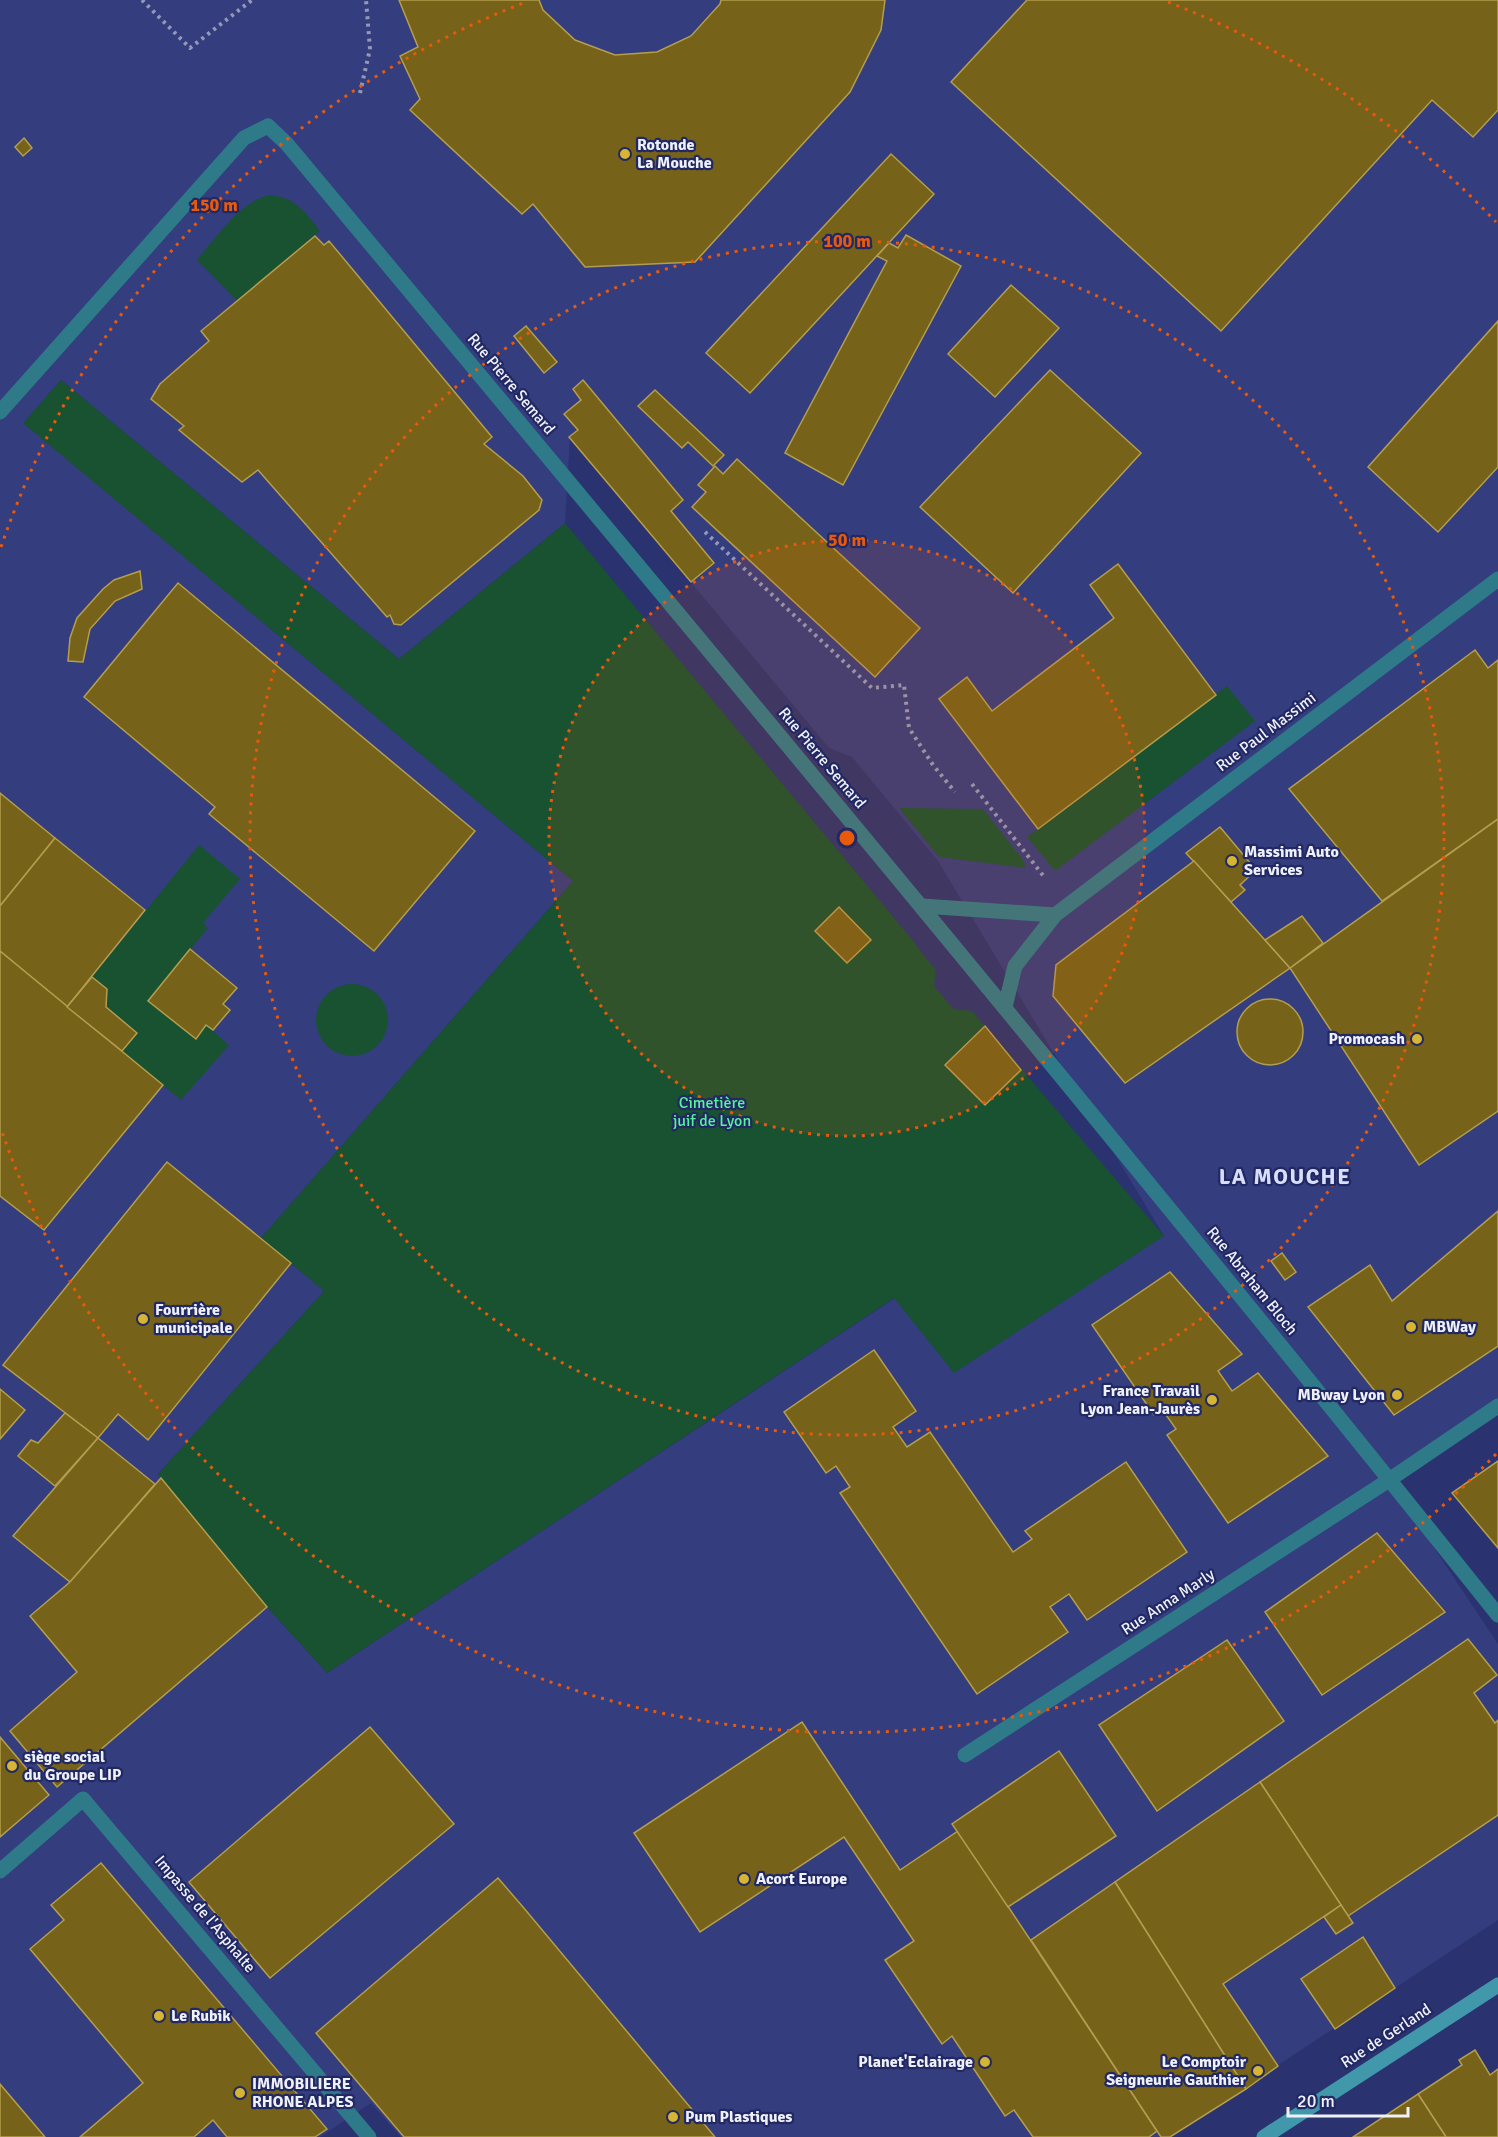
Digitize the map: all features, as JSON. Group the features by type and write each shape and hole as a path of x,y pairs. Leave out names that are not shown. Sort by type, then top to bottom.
{"street":[{"name":"Rue Pierre Semard","path":"0,412 244,138 268,126 287,144 976,971"},
{"name":"Rue Paul Massimi","path":"1005,1007 1015,966 1055,915 1498,579"},
{"path":"922,906 1055,915"},
{"name":"Rue Abraham Bloch","path":"976,971 1498,1615"},
{"name":"Rue Anna Marly","path":"965,1755 1389,1480 1498,1406"},
{"name":"Impasse de l'Asphalte","path":"0,1871 83,1799 369,2137"},
{"name":"Rue de Gerland","path":"1264,2137 1498,1985"}],"path":[{"path":"142,0 190,48 252,0"},
{"path":"360,93 370,49 366,0"},
{"path":"705,532 872,688 904,685 909,728 933,765 955,792"},
{"path":"972,784 1045,878"}],"shaded area":[{"path":"0,0 1498,0 1498,1406 1389,1480 1498,1644 1498,1920 1169,2137 401,2137 371,2103 320,2137 0,2137","holes":["61,380 399,659 565,523 570,437 829,748 852,757 938,861 1164,1236 895,1298 327,1673 267,1607 158,1474 324,1291 261,1238 573,881 24,423"]}],"green space":[{"path":"270,195 279,196 299,207 320,231 237,301 197,260 239,212 259,198"},
{"name":"Cimetière juif de Lyon","path":"61,380 399,659 565,523 915,943 936,970 934,986 953,1009 972,1011 1164,1236 954,1373 894,1298 327,1673 267,1607 158,1474 324,1291 261,1238 573,881 23,423"},
{"path":"1227,686 1255,721 1055,871 1027,837"},
{"path":"899,808 983,809 1023,860 1026,868 939,857"},
{"path":"199,845 240,879 203,923 208,928 148,1001 196,1038 206,1025 229,1045 181,1100 122,1051 137,1033 106,1007 107,989 92,977"},
{"path":"352,984 372,990 382,1000 388,1020 382,1040 372,1050 352,1056 332,1050 322,1040 316,1020 322,1000 332,990"}],"building":[{"name":"Rotonde La Mouche","path":"399,0 539,0 543,10 575,40 615,55 657,52 691,36 721,0 885,0 881,30 850,92 695,262 585,267 533,204 522,214 410,110 420,99 400,56 418,47"},
{"path":"1027,0 1498,0 1498,110 1473,137 1432,100 1221,331 951,82"},
{"path":"24,138 32,148 23,156 15,147"},
{"path":"891,154 934,194 750,393 706,353"},
{"path":"906,235 961,266 843,485 785,453 887,261 877,256 889,243 898,248"},
{"path":"315,236 324,245 329,241 492,437 484,444 523,476 542,500 539,510 401,625 394,624 390,615 387,617 258,470 242,482 179,430 184,426 151,399 160,384 209,341 201,331"},
{"path":"1011,285 1059,328 995,397 948,354"},
{"path":"1498,321 1498,467 1438,532 1368,467"},
{"path":"526,326 557,362 544,373 514,336"},
{"path":"1050,370 1141,453 1013,593 920,507"},
{"path":"583,380 683,500 671,511 714,563 691,582 569,437 578,430 564,414 581,400 573,389"},
{"path":"655,390 724,455 713,466 688,442 682,448 638,406"},
{"path":"737,459 920,628 875,677 692,507 706,492 698,485 715,466 723,474"},
{"path":"1118,564 1216,695 1038,829 939,699 967,677 992,711 1114,618 1090,585"},
{"path":"140,571 142,589 115,601 90,629 83,662 68,661 70,638 77,618 114,580"},
{"path":"178,583 475,831 374,951 209,814 215,807 84,697"},
{"path":"1475,650 1488,668 1498,660 1498,819 1382,901 1289,789"},
{"path":"0,793 55,838 0,906"},
{"name":"Promocash","path":"1498,819 1498,1111 1419,1165 1290,968"},
{"path":"1220,827 1256,870 1240,885 1245,890 1231,902 1186,853"},
{"path":"55,838 145,910 67,1007 0,951 0,906"},
{"path":"1194,861 1290,968 1125,1083 1053,996 1056,965"},
{"path":"839,907 871,940 847,963 815,931"},
{"path":"1302,916 1323,943 1290,968 1265,940"},
{"path":"190,949 237,988 223,1004 230,1010 213,1030 206,1025 196,1039 148,1001"},
{"path":"0,951 163,1085 44,1230 0,1196"},
{"path":"92,977 107,989 106,1007 137,1033 122,1051 67,1007"},
{"path":"1270,999 1283,1002 1293,1009 1300,1019 1303,1032 1300,1045 1293,1055 1283,1062 1270,1065 1257,1062 1247,1055 1240,1045 1237,1032 1240,1019 1247,1009 1257,1002"},
{"path":"985,1026 1021,1070 985,1105 945,1065"},
{"name":"Fourrière municipale","path":"167,1162 291,1263 148,1440 118,1414 98,1438 3,1365"},
{"name":"MBWay","path":"1498,1211 1498,1346 1394,1415 1308,1307 1370,1265 1392,1301"},
{"path":"1282,1253 1296,1272 1285,1280 1271,1261"},
{"name":"France Travail Lyon Jean-Jaurès","path":"1170,1272 1242,1354 1218,1371 1232,1391 1258,1373 1328,1456 1228,1523 1167,1435 1176,1429 1162,1409 1154,1415 1092,1325"},
{"path":"874,1350 916,1411 893,1427 907,1447 930,1432 1013,1552 1032,1539 1025,1531 1126,1462 1187,1552 1087,1620 1069,1594 1050,1607 1068,1632 977,1694 840,1493 850,1487 836,1466 826,1473 784,1412"},
{"path":"0,1389 25,1410 0,1439"},
{"path":"65,1413 98,1438 55,1486 18,1456 31,1440 38,1443"},
{"path":"98,1438 155,1484 70,1582 13,1536"},
{"path":"1498,1461 1498,1548 1452,1493"},
{"path":"161,1478 267,1607 57,1787 10,1731 77,1672 30,1616 70,1582"},
{"path":"1377,1533 1445,1612 1322,1695 1265,1612"},
{"path":"1468,1639 1497,1675 1474,1693 1495,1723 1498,1720 1498,1815 1348,1916 1260,1782"},
{"path":"1227,1640 1284,1721 1157,1811 1099,1725"},
{"path":"802,1722 900,1870 958,1831 1157,2131 1149,2137 1033,2137 1014,2110 1005,2116 952,2036 942,2044 885,1960 914,1941 844,1837 700,1932 634,1833"},
{"path":"370,1727 454,1824 270,1978 189,1882"},
{"name":"siège social du Groupe LIP","path":"0,1737 49,1795 0,1837"},
{"path":"1059,1751 1116,1836 1008,1907 952,1824"},
{"path":"1260,1782 1341,1905 1223,1984 1278,2066 1246,2089 1115,1882"},
{"name":"Le Rubik","path":"101,1863 327,2129 315,2137 227,2137 213,2120 194,2137 80,2137 143,2083 30,1949 64,1920 51,1905"},
{"path":"498,1878 715,2137 404,2137 316,2033"},
{"path":"1115,1882 1246,2089 1170,2137 1161,2137 1031,1940"},
{"path":"1341,1905 1353,1923 1336,1934 1324,1917"},
{"path":"1363,1937 1395,1988 1335,2029 1301,1979"},
{"path":"1475,2050 1490,2075 1498,2069 1498,2137 1446,2137 1418,2094 1462,2065 1459,2060"},
{"path":"0,2084 45,2137 0,2137"},
{"path":"1418,2094 1446,2137 1353,2137"}],"place":[{"name":"Rotonde La Mouche","path":"625,154"},
{"name":"Massimi Auto Services","path":"1232,861"},
{"name":"Promocash","path":"1417,1039"},
{"name":"Fourrière municipale","path":"143,1319"},
{"name":"MBWay","path":"1411,1327"},
{"name":"MBway Lyon","path":"1397,1395"},
{"name":"France Travail Lyon Jean-Jaurès","path":"1212,1400"},
{"name":"siège social du Groupe LIP","path":"12,1766"},
{"name":"Acort Europe","path":"744,1879"},
{"name":"Le Rubik","path":"159,2016"},
{"name":"Planet'Eclairage","path":"985,2062"},
{"name":"Le Comptoir Seigneurie Gauthier","path":"1258,2071"},
{"name":"IMMOBILIERE RHONE ALPES","path":"240,2093"},
{"name":"Pum Plastiques","path":"673,2117"}],"district":[{"name":"LA MOUCHE","path":"1285,1176"}]}
